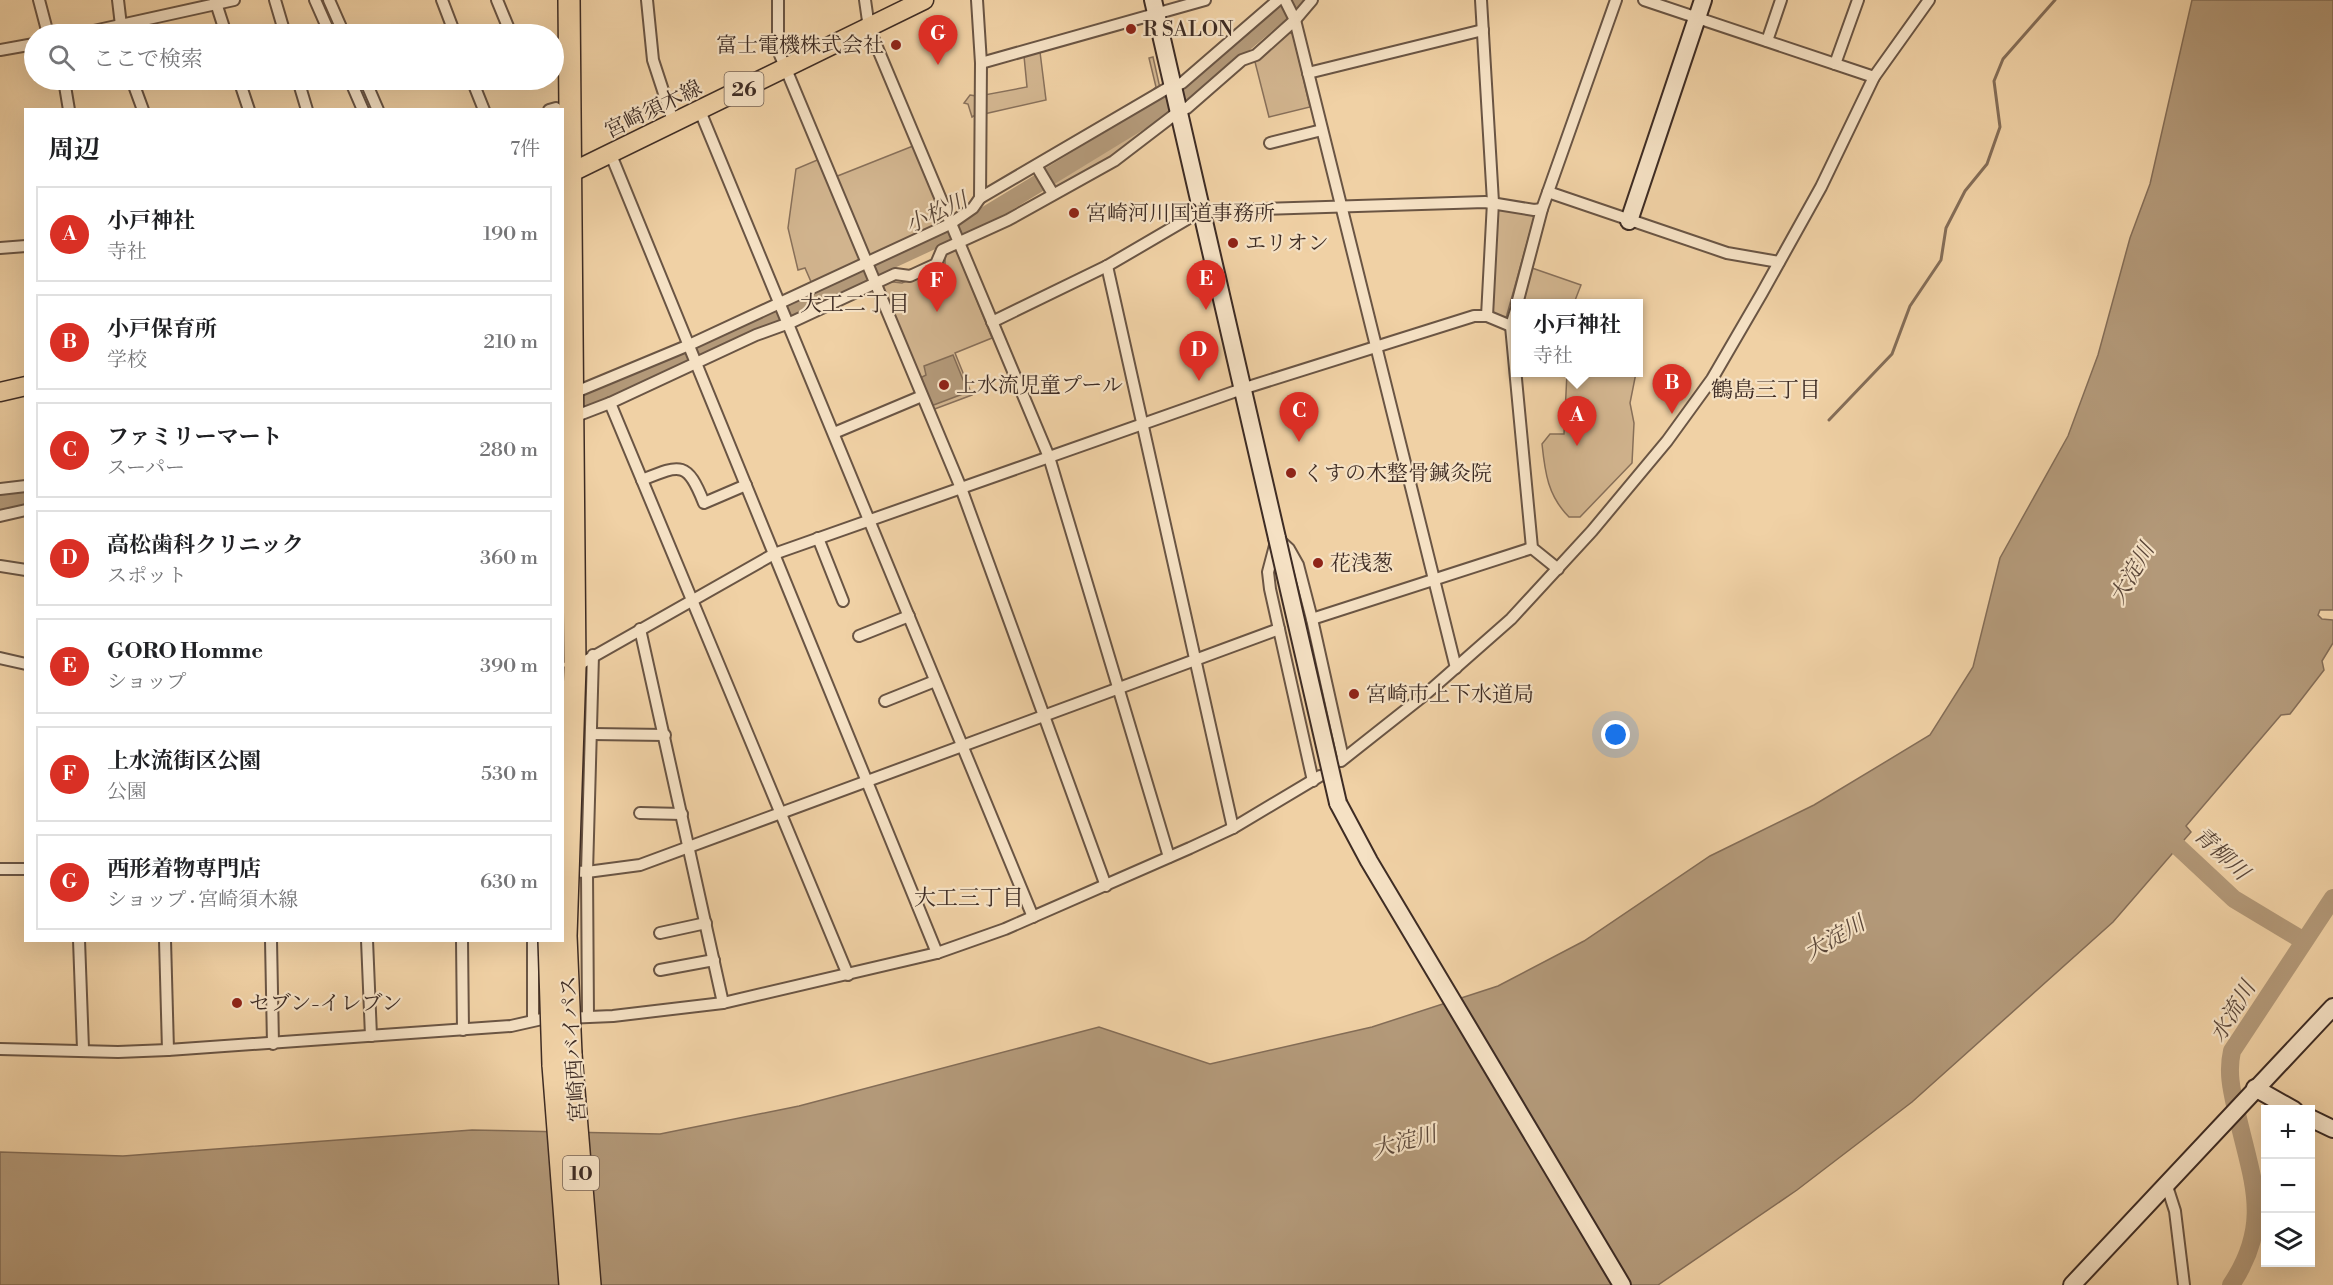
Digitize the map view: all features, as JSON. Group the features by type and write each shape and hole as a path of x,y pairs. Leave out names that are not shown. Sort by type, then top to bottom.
{"highway":[{"path":"555,24 556,0"},
{"name":"10","path":"569,0 567,175 570,407"},
{"path":"554,90 554,108"},
{"name":"宮崎西バイパス","path":"570,407 566,936 571,1054 590,1285"},
{"name":"宮崎西バイパス","path":"549,942 552,1055 570,1285"}],"main road":[{"name":"宮崎須木線","path":"567,175 924,0"},
{"path":"0,392 24,386"}],"street":[{"path":"39,0 45,24"},
{"path":"118,0 120,24"},
{"path":"141,24 216,2 234,0"},
{"path":"275,0 282,24"},
{"path":"315,0 326,24"},
{"path":"329,0 340,24"},
{"path":"442,0 451,24"},
{"path":"497,0 507,24"},
{"path":"647,0 653,60 674,124"},
{"path":"778,0 778,50 961,488 1042,717 1106,886"},
{"path":"865,0 869,28 1049,457 1168,857"},
{"path":"977,0 981,63 980,198"},
{"path":"981,63 1155,6 1205,0"},
{"path":"570,407 689,345 951,224 973,208 980,198 1182,83 1278,0"},
{"path":"1285,0 1295,20 1456,668"},
{"path":"570,407 610,403 895,274 910,276 936,264 942,250 1008,220 1114,161 1178,112 1187,108 1242,60 1256,55 1295,20 1312,0"},
{"path":"1481,0 1493,202 1487,316"},
{"path":"1518,299 1542,209 1616,0"},
{"path":"1644,0 1874,77"},
{"path":"1629,221 1702,0"},
{"path":"1767,41 1781,0"},
{"path":"1835,64 1858,0"},
{"path":"1277,538 1289,549 1298,565 1342,760 1405,712 1511,619 1558,569 1648,464 1712,379 1821,188 1874,77 1929,0"},
{"path":"216,2 223,24"},
{"path":"1155,6 1327,758 1343,813 1622,1285"},
{"path":"1308,73 1483,30"},
{"path":"0,50 24,46"},
{"path":"66,90 69,108"},
{"path":"136,90 142,108"},
{"path":"243,90 248,108"},
{"path":"301,90 306,108"},
{"path":"354,90 362,108"},
{"path":"369,90 377,108"},
{"path":"476,90 483,108"},
{"path":"699,111 1033,917"},
{"path":"1270,143 1322,130"},
{"path":"611,155 937,953"},
{"path":"1037,167 1053,194"},
{"path":"1548,192 1727,253 1779,262"},
{"path":"992,322 1107,266 1201,210 1493,202 1534,210 1542,209"},
{"path":"0,248 24,247"},
{"path":"1107,266 1233,828"},
{"path":"569,668 774,554 818,538 1242,389 1474,316 1487,316 1511,326"},
{"path":"1516,377 1532,548 1558,569"},
{"path":"834,433 922,396"},
{"path":"610,403 848,975"},
{"path":"642,480 672,467 679,469 694,478 704,502 746,485"},
{"path":"0,489 24,486"},
{"path":"0,516 24,510"},
{"path":"818,538 843,601"},
{"path":"0,1049 82,1049 118,1052 168,1050 511,1026 533,1020 654,1012 723,1003 937,953 1033,917 1233,828 1316,779 1279,629 1268,572 1277,538"},
{"path":"1312,619 1532,548"},
{"path":"0,566 24,570"},
{"path":"859,636 909,616"},
{"path":"640,629 723,1003"},
{"path":"564,871 587,872 640,866 1279,629"},
{"path":"588,1017 587,872 593,655"},
{"path":"0,658 24,664"},
{"path":"885,702 935,681"},
{"path":"592,734 664,735"},
{"path":"640,813 682,814"},
{"path":"0,869 24,869"},
{"path":"660,933 706,923"},
{"path":"79,942 82,1049"},
{"path":"165,942 168,1050"},
{"path":"271,942 273,1044"},
{"path":"367,942 371,1036"},
{"path":"462,942 463,1029"},
{"path":"533,942 533,1020"},
{"path":"660,970 714,960"},
{"path":"2072,1285 2333,1007"},
{"path":"2251,1092 2282,1105"},
{"path":"2315,1120 2333,1129"},
{"path":"2166,1183 2175,1211 2184,1285"}],"shaded area":[{"path":"1288,32 1293,34 1310,107 1269,117 1255,62"},
{"path":"1040,52 1046,100 984,114 984,95 1027,87 1024,56"},
{"path":"1153,57 1160,88 1149,93 1156,87 1149,58"},
{"path":"970,95 976,96 977,114 972,117 968,104 964,103"},
{"path":"1162,96 1166,118 1113,160 1055,191 1040,167"},
{"path":"913,146 942,217 939,224 872,256 868,254 835,177"},
{"path":"822,158 861,262 812,284 805,268 798,270 788,228 796,169"},
{"path":"1501,209 1535,214 1506,318 1491,314 1496,213"},
{"path":"956,249 992,338 955,353 972,395 932,410 882,285 885,281 902,283 945,264 945,251"},
{"path":"1532,268 1581,285 1576,299 1523,299"},
{"path":"1567,377 1635,377 1630,403 1634,423 1632,463 1580,517 1569,517 1562,509 1556,501 1546,474 1542,444 1550,434 1564,434"}],"water":[{"name":"大淀川","path":"2192,0 2333,0 2333,610 2320,610 2318,615 2322,619 2333,620 2333,643 2322,661 2324,670 2290,714 2281,715 2186,826 2191,832 2113,922 1912,1102 1797,1190 1658,1285 0,1285 0,1152 123,1156 472,1130 660,1134 799,1106 1099,1027 1210,1064 1372,1027 1498,986 1584,941 1710,856 1814,805 1930,735 1973,667 2000,558 2068,436 2098,355 2130,238 2150,184"},
{"name":"上水流児童プール","path":"953,355 968,392 931,406 920,378 926,375 924,366"}],"waterway":[{"name":"小松川","path":"564,407 595,397 985,216 1150,115 1199,81 1295,0"},
{"path":"1829,420 1892,354 1910,306 1941,260 1946,228 1965,191 1987,164 2000,127 1994,81 2003,59 2055,0"},
{"name":"小松川","path":"0,502 24,496"},
{"name":"青柳川","path":"2168,824 2174,843 2234,899 2304,941"},
{"name":"水流川","path":"2231,1285 2244,1262 2252,1241 2255,1221 2253,1181 2231,1082 2232,1051 2333,898"}],"place":[{"name":"R SALON","path":"1131,29"},
{"name":"富士電機株式会社","path":"896,45"},
{"name":"西形着物専門店","path":"938,65"},
{"name":"宮崎河川国道事務所","path":"1074,213"},
{"name":"エリオン","path":"1233,243"},
{"name":"GORO Homme","path":"1206,310"},
{"name":"上水流街区公園","path":"937,312"},
{"name":"高松歯科クリニック","path":"1199,381"},
{"name":"上水流児童プール","path":"944,385"},
{"name":"小戸保育所","path":"1672,414"},
{"name":"ファミリーマート","path":"1299,442"},
{"name":"小戸神社","path":"1577,446"},
{"name":"くすの木整骨鍼灸院","path":"1291,473"},
{"name":"花浅葱","path":"1318,563"},
{"name":"宮崎市上下水道局","path":"1354,694"},
{"name":"セブン-イレブン","path":"237,1003"}],"district":[{"name":"大工二丁目","path":"855,303"},
{"name":"鶴島三丁目","path":"1766,389"},
{"name":"大工三丁目","path":"969,897"}]}
